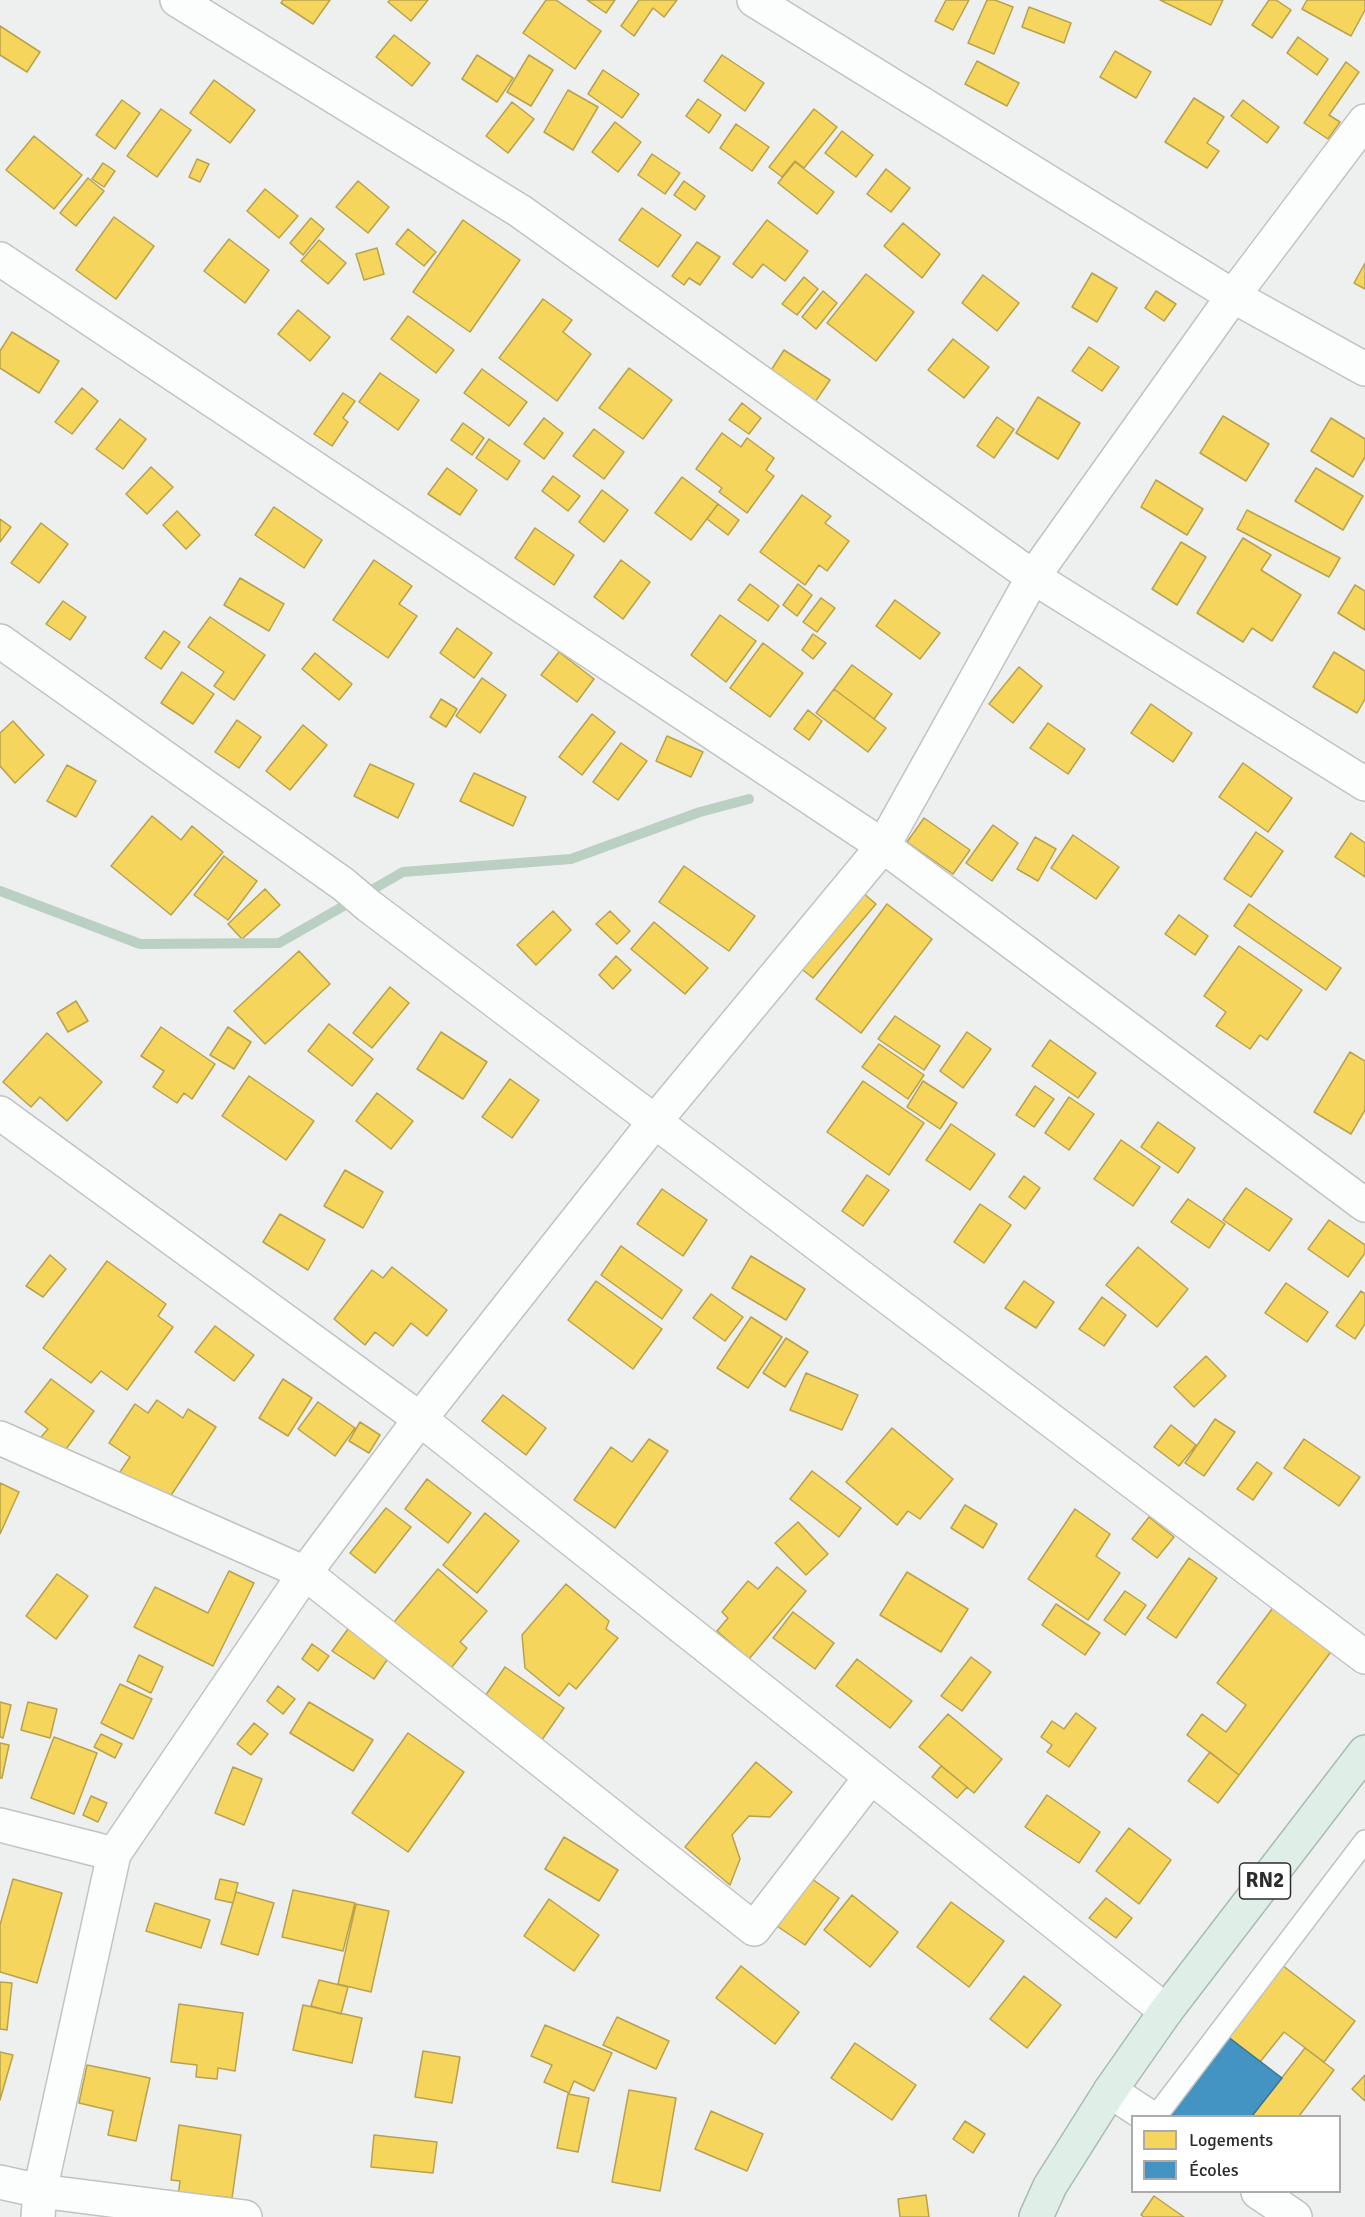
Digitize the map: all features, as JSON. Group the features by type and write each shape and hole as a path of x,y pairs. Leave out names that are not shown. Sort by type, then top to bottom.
{"highway":[{"name":"RN2","path":"1036,2217 1050,2186 1110,2091 1166,2011 1365,1752"}],"street":[{"path":"177,0 520,211 1032,578 1365,784"},
{"path":"754,0 1233,296 1365,369"},
{"path":"39,2204 114,1854 306,1574 420,1419 656,1120 883,846 1032,578 1233,296 1365,121"},
{"path":"0,259 883,846 1365,1205"},
{"path":"0,640 343,884 369,906 656,1120 1365,1657"},
{"path":"0,1113 420,1419 1166,2011"},
{"path":"0,1438 306,1574 754,1929 870,1778"},
{"path":"0,1825 114,1854"},
{"path":"1110,2091 1146,2115"},
{"path":"0,2182 39,2204 245,2217"},
{"path":"1259,2193 1295,2217"}],"lane":[{"path":"1157,2115 1365,1841"}],"building: Logements":[{"path":"283,0 330,0 313,24 281,3"},
{"path":"390,0 428,0 411,21 388,2"},
{"path":"546,0 556,0 601,31 575,69 523,33"},
{"path":"587,0 615,0 606,13"},
{"path":"639,0 677,0 664,17 653,8 634,36 621,26"},
{"path":"946,0 969,0 953,30 935,21"},
{"path":"987,0 995,0 1013,7 994,54 968,43"},
{"path":"1160,0 1223,0 1211,25"},
{"path":"1269,0 1276,0 1291,10 1272,38 1252,25"},
{"path":"1307,0 1365,0 1365,10 1351,36 1302,9"},
{"path":"1029,7 1071,23 1064,43 1022,27"},
{"path":"0,26 40,52 27,72 0,55"},
{"path":"394,35 430,63 412,86 376,57"},
{"path":"1298,37 1328,59 1317,75 1287,53"},
{"path":"1115,51 1151,72 1136,98 1100,77"},
{"path":"477,55 513,78 497,102 462,79"},
{"path":"529,55 553,70 531,106 507,92"},
{"path":"722,55 764,83 745,111 704,81"},
{"path":"977,61 1019,83 1007,106 965,84"},
{"path":"1346,62 1359,72 1329,115 1340,122 1328,139 1304,123"},
{"path":"603,70 639,94 622,118 588,94"},
{"path":"214,80 255,110 230,143 190,113"},
{"path":"568,90 598,107 573,150 544,132"},
{"path":"1194,98 1224,117 1207,143 1219,151 1207,168 1165,142"},
{"path":"698,99 721,115 709,133 686,116"},
{"path":"122,100 140,113 115,149 96,135"},
{"path":"1243,100 1279,127 1267,143 1231,116"},
{"path":"512,102 534,119 508,153 486,136"},
{"path":"161,109 191,130 157,177 127,156"},
{"path":"814,109 837,127 804,168 795,161 782,177 769,167"},
{"path":"615,122 641,142 618,172 592,152"},
{"path":"736,124 769,147 752,171 720,148"},
{"path":"842,131 873,155 856,177 825,153"},
{"path":"34,136 82,175 54,209 6,170"},
{"path":"652,154 680,173 665,194 638,175"},
{"path":"197,159 209,164 200,182 189,177"},
{"path":"795,162 834,192 817,214 778,183"},
{"path":"103,163 115,171 104,187 92,179"},
{"path":"886,169 910,188 891,212 867,194"},
{"path":"88,178 104,191 76,226 60,213"},
{"path":"358,181 389,207 368,233 336,207"},
{"path":"684,181 705,196 695,210 674,195"},
{"path":"265,189 298,216 279,238 247,211"},
{"path":"642,208 681,235 658,267 619,240"},
{"path":"114,217 154,246 116,299 76,270"},
{"path":"311,218 324,229 303,255 290,243"},
{"path":"463,220 520,260 470,332 413,292"},
{"path":"767,220 808,251 785,281 763,264 752,278 733,264"},
{"path":"903,223 940,254 922,278 884,246"},
{"path":"408,229 436,252 424,266 396,244"},
{"path":"229,239 269,270 245,303 204,271"},
{"path":"319,240 346,263 328,284 301,261"},
{"path":"697,242 720,257 700,285 689,278 684,285 672,276"},
{"path":"377,248 384,274 364,280 356,254"},
{"path":"1365,263 1365,289 1354,283"},
{"path":"1092,273 1117,288 1097,322 1072,307"},
{"path":"866,274 914,312 876,361 827,323"},
{"path":"983,275 1019,303 997,331 962,303"},
{"path":"804,277 818,289 797,315 782,304"},
{"path":"823,291 837,303 816,329 802,317"},
{"path":"1156,291 1176,304 1164,321 1145,308"},
{"path":"543,299 572,320 563,332 591,354 557,401 499,358"},
{"path":"298,310 330,337 310,361 278,334"},
{"path":"408,316 454,350 436,373 391,339"},
{"path":"12,332 59,361 39,393 0,368 0,351"},
{"path":"953,339 989,367 964,398 928,370"},
{"path":"1089,347 1119,367 1102,391 1072,371"},
{"path":"784,350 830,380 815,402 770,372"},
{"path":"629,368 672,400 643,439 599,408"},
{"path":"482,369 527,402 509,426 464,393"},
{"path":"380,373 419,400 398,430 359,402"},
{"path":"82,388 98,401 72,434 55,422"},
{"path":"343,393 355,401 343,418 348,422 332,446 314,434"},
{"path":"1038,397 1080,423 1058,459 1016,433"},
{"path":"742,403 761,418 749,434 729,420"},
{"path":"1223,416 1269,444 1246,481 1200,453"},
{"path":"997,417 1014,429 994,458 977,446"},
{"path":"544,418 563,433 544,459 524,444"},
{"path":"1331,418 1365,439 1365,457 1353,477 1311,451"},
{"path":"120,419 146,439 123,469 96,449"},
{"path":"463,423 484,438 472,455 451,440"},
{"path":"594,429 624,452 604,479 573,456"},
{"path":"722,433 741,447 747,438 774,458 766,470 774,476 747,513 719,492 722,488 696,469"},
{"path":"489,439 520,461 507,480 476,458"},
{"path":"151,467 173,487 147,514 126,494"},
{"path":"447,468 477,490 460,515 428,494"},
{"path":"1316,468 1363,496 1343,530 1295,501"},
{"path":"553,476 580,496 568,511 542,491"},
{"path":"682,477 718,504 691,540 655,513"},
{"path":"1156,480 1203,509 1187,535 1141,507"},
{"path":"602,490 628,510 604,542 579,522"},
{"path":"802,495 831,516 825,523 849,541 827,571 819,565 805,585 760,552"},
{"path":"718,504 739,520 728,535 707,519"},
{"path":"274,507 322,540 304,568 255,535"},
{"path":"1247,510 1340,558 1329,577 1237,529"},
{"path":"177,511 200,535 186,549 163,525"},
{"path":"0,519 11,527 0,542"},
{"path":"41,523 68,544 39,583 11,563"},
{"path":"535,528 574,555 554,585 515,558"},
{"path":"1243,538 1271,555 1261,570 1301,595 1272,641 1252,628 1243,642 1197,613"},
{"path":"1181,542 1206,557 1177,605 1152,589"},
{"path":"374,560 412,586 399,604 417,616 388,658 333,620"},
{"path":"621,560 650,582 623,619 594,597"},
{"path":"240,578 284,604 269,631 224,605"},
{"path":"750,584 779,606 768,621 738,600"},
{"path":"798,584 812,595 797,616 783,605"},
{"path":"1355,585 1365,591 1365,630 1338,613"},
{"path":"821,598 835,608 817,632 803,622"},
{"path":"895,600 940,633 920,659 876,626"},
{"path":"63,601 86,617 70,640 46,624"},
{"path":"720,615 756,641 726,682 691,655"},
{"path":"210,617 265,655 234,700 214,686 224,672 188,647"},
{"path":"457,628 492,653 474,678 440,653"},
{"path":"164,631 180,642 161,669 145,658"},
{"path":"813,634 826,643 813,659 802,650"},
{"path":"763,643 803,673 770,717 730,688"},
{"path":"559,652 594,679 577,702 541,675"},
{"path":"1334,652 1365,671 1365,699 1357,713 1313,687"},
{"path":"315,653 352,684 339,700 302,669"},
{"path":"852,665 892,694 874,719 834,689"},
{"path":"1019,667 1042,686 1013,723 989,704"},
{"path":"182,672 214,694 193,724 161,703"},
{"path":"482,678 506,695 480,733 456,716"},
{"path":"834,689 886,728 868,752 816,713"},
{"path":"441,699 457,709 446,727 430,717"},
{"path":"1151,704 1192,733 1173,762 1131,733"},
{"path":"808,710 822,721 809,740 794,729"},
{"path":"592,714 615,732 582,775 559,757"},
{"path":"237,720 261,737 239,768 215,752"},
{"path":"13,721 44,755 15,783 0,766 0,733"},
{"path":"1048,723 1085,749 1068,774 1030,748"},
{"path":"303,725 327,745 290,790 266,771"},
{"path":"667,736 703,752 691,777 656,761"},
{"path":"621,743 647,761 618,800 593,782"},
{"path":"1243,763 1292,798 1268,832 1219,797"},
{"path":"370,764 414,784 398,818 354,796"},
{"path":"67,765 96,781 76,817 47,801"},
{"path":"474,773 526,797 513,826 460,801"},
{"path":"152,816 181,840 192,826 223,852 171,915 111,866"},
{"path":"924,818 970,850 953,874 907,842"},
{"path":"993,825 1018,843 992,881 966,863"},
{"path":"1256,832 1283,851 1251,897 1224,879"},
{"path":"1351,833 1365,843 1365,877 1335,857"},
{"path":"1073,835 1119,867 1096,899 1051,868"},
{"path":"1035,837 1056,849 1038,881 1017,869"},
{"path":"224,856 257,881 228,920 194,895"},
{"path":"684,866 755,916 729,951 659,902"},
{"path":"265,889 280,905 242,939 228,924"},
{"path":"862,892 876,904 813,978 799,967"},
{"path":"887,904 932,939 861,1033 816,999"},
{"path":"1249,904 1341,968 1326,990 1234,926"},
{"path":"553,911 571,930 536,965 517,945"},
{"path":"610,911 630,931 617,944 596,924"},
{"path":"1179,915 1208,936 1195,955 1165,934"},
{"path":"654,922 708,968 685,994 631,949"},
{"path":"1239,946 1302,990 1267,1040 1260,1035 1250,1049 1216,1026 1226,1012 1204,996"},
{"path":"299,951 330,984 265,1044 234,1011"},
{"path":"616,956 631,970 613,989 599,975"},
{"path":"390,987 409,1003 372,1048 353,1033"},
{"path":"76,1001 88,1021 68,1032 57,1013"},
{"path":"895,1016 940,1046 924,1070 878,1039"},
{"path":"329,1024 373,1059 352,1086 308,1051"},
{"path":"161,1027 215,1064 192,1099 184,1093 177,1103 153,1087 164,1071 141,1056"},
{"path":"228,1027 251,1042 234,1069 210,1055"},
{"path":"441,1032 487,1062 463,1099 417,1069"},
{"path":"967,1032 991,1049 963,1088 940,1071"},
{"path":"47,1033 102,1082 67,1121 40,1097 31,1107 3,1082"},
{"path":"1050,1040 1096,1073 1078,1098 1032,1066"},
{"path":"879,1044 924,1075 908,1099 862,1067"},
{"path":"1350,1052 1365,1061 1365,1110 1351,1134 1314,1112"},
{"path":"249,1076 314,1121 286,1160 222,1116"},
{"path":"510,1079 539,1100 512,1138 482,1117"},
{"path":"863,1081 924,1123 889,1175 827,1132"},
{"path":"923,1081 957,1103 940,1129 907,1107"},
{"path":"1035,1086 1054,1099 1034,1127 1016,1115"},
{"path":"377,1093 413,1121 391,1149 356,1121"},
{"path":"1069,1097 1094,1114 1069,1150 1045,1133"},
{"path":"1158,1122 1195,1148 1178,1173 1141,1147"},
{"path":"951,1124 995,1154 970,1190 926,1160"},
{"path":"1121,1140 1160,1167 1133,1206 1094,1179"},
{"path":"345,1170 383,1192 363,1228 324,1206"},
{"path":"867,1175 889,1190 863,1226 842,1211"},
{"path":"1024,1176 1040,1188 1025,1209 1009,1197"},
{"path":"1246,1188 1292,1219 1269,1251 1223,1220"},
{"path":"662,1189 707,1220 683,1256 637,1224"},
{"path":"1188,1199 1225,1224 1209,1248 1171,1222"},
{"path":"980,1204 1011,1225 984,1263 954,1242"},
{"path":"280,1214 325,1240 308,1270 263,1242"},
{"path":"1329,1220 1365,1245 1365,1253 1348,1277 1308,1249"},
{"path":"621,1246 682,1290 662,1319 601,1275"},
{"path":"1138,1247 1188,1289 1157,1327 1106,1285"},
{"path":"50,1255 66,1269 43,1297 26,1286"},
{"path":"751,1256 805,1289 786,1320 732,1288"},
{"path":"107,1261 166,1304 158,1316 173,1327 127,1390 101,1371 91,1383 43,1348"},
{"path":"392,1267 447,1310 427,1336 411,1323 393,1346 375,1332 365,1345 334,1319 372,1270 383,1278"},
{"path":"596,1281 662,1329 633,1369 568,1320"},
{"path":"1024,1281 1054,1302 1036,1328 1005,1308"},
{"path":"1286,1283 1328,1312 1307,1342 1265,1313"},
{"path":"1361,1291 1365,1294 1365,1324 1355,1339 1336,1326"},
{"path":"711,1294 743,1317 725,1341 693,1318"},
{"path":"1102,1297 1126,1315 1104,1346 1079,1329"},
{"path":"751,1317 782,1337 748,1388 717,1368"},
{"path":"215,1326 254,1355 234,1381 195,1352"},
{"path":"786,1338 808,1352 785,1387 763,1373"},
{"path":"1206,1356 1226,1376 1194,1407 1174,1387"},
{"path":"806,1373 858,1395 842,1430 790,1410"},
{"path":"51,1379 94,1411 63,1453 41,1437 48,1429 25,1412"},
{"path":"283,1379 312,1398 288,1436 259,1418"},
{"path":"503,1395 546,1428 526,1455 482,1421"},
{"path":"157,1400 183,1418 188,1409 216,1427 166,1503 120,1472 130,1457 109,1443 135,1404 148,1413"},
{"path":"318,1402 355,1428 335,1456 298,1429"},
{"path":"1215,1419 1235,1432 1204,1476 1185,1463"},
{"path":"360,1422 380,1435 369,1453 349,1441"},
{"path":"1171,1425 1196,1445 1179,1466 1154,1447"},
{"path":"892,1428 953,1479 920,1519 908,1511 897,1525 846,1482"},
{"path":"649,1439 668,1451 615,1528 574,1500 611,1447 632,1462"},
{"path":"1304,1439 1360,1477 1339,1506 1284,1468"},
{"path":"1257,1462 1272,1473 1253,1500 1237,1489"},
{"path":"812,1471 861,1508 839,1537 790,1499"},
{"path":"427,1479 471,1513 448,1543 405,1509"},
{"path":"0,1483 19,1492 0,1534"},
{"path":"965,1505 997,1524 983,1548 951,1528"},
{"path":"386,1508 411,1527 375,1573 350,1553"},
{"path":"1075,1509 1110,1534 1096,1556 1120,1573 1088,1620 1028,1579"},
{"path":"485,1513 519,1541 477,1593 443,1565"},
{"path":"1149,1517 1174,1537 1157,1558 1132,1539"},
{"path":"798,1522 828,1554 806,1575 775,1543"},
{"path":"1189,1558 1217,1578 1176,1638 1147,1618"},
{"path":"777,1567 806,1591 749,1659 717,1631 728,1618 722,1612 748,1581 758,1589"},
{"path":"438,1569 487,1611 460,1642 467,1648 448,1672 390,1627"},
{"path":"229,1571 254,1583 213,1666 134,1627 155,1587 208,1613"},
{"path":"907,1572 968,1609 941,1652 880,1615"},
{"path":"57,1574 88,1596 56,1639 26,1616"},
{"path":"566,1584 609,1621 606,1629 618,1638 576,1689 569,1683 559,1696 525,1668 522,1635"},
{"path":"1125,1591 1146,1605 1125,1635 1104,1620"},
{"path":"1056,1604 1100,1633 1085,1655 1042,1625"},
{"path":"1275,1605 1333,1649 1239,1775 1187,1735 1202,1714 1226,1732 1246,1705 1217,1683"},
{"path":"793,1612 834,1643 815,1669 773,1638"},
{"path":"348,1629 389,1657 374,1679 332,1651"},
{"path":"312,1644 329,1656 318,1671 302,1659"},
{"path":"139,1655 163,1667 151,1693 127,1681"},
{"path":"971,1657 991,1672 962,1711 941,1696"},
{"path":"857,1659 912,1701 890,1728 836,1686"},
{"path":"505,1667 564,1708 535,1750 477,1708"},
{"path":"120,1684 152,1699 133,1739 101,1723"},
{"path":"278,1686 295,1699 283,1714 267,1701"},
{"path":"0,1702 11,1705 3,1738 0,1737"},
{"path":"28,1702 57,1709 50,1738 21,1730"},
{"path":"309,1702 373,1740 353,1771 290,1733"},
{"path":"1076,1713 1096,1728 1069,1767 1047,1752 1052,1745 1041,1737 1052,1721 1064,1729"},
{"path":"948,1714 1002,1759 974,1793 919,1747"},
{"path":"254,1723 268,1734 251,1755 237,1744"},
{"path":"408,1733 464,1772 408,1852 352,1813"},
{"path":"101,1734 122,1744 115,1758 94,1747"},
{"path":"54,1737 97,1753 74,1814 31,1798"},
{"path":"0,1743 9,1745 2,1778 0,1778"},
{"path":"1210,1752 1239,1775 1218,1803 1188,1781"},
{"path":"756,1762 792,1792 770,1817 749,1816 732,1835 740,1859 730,1885 685,1847"},
{"path":"941,1766 967,1787 957,1798 932,1777"},
{"path":"233,1767 262,1779 244,1825 215,1813"},
{"path":"1047,1795 1100,1832 1079,1863 1025,1827"},
{"path":"91,1796 107,1803 98,1822 83,1815"},
{"path":"1129,1828 1171,1860 1139,1904 1096,1871"},
{"path":"564,1837 618,1870 599,1901 545,1869"},
{"path":"805,1874 839,1898 805,1945 771,1922"},
{"path":"13,1879 62,1893 37,1983 0,1972 0,1925"},
{"path":"220,1879 238,1883 233,1903 215,1899"},
{"path":"293,1890 355,1903 343,1951 282,1937"},
{"path":"236,1892 274,1903 258,1955 221,1944"},
{"path":"852,1895 898,1932 870,1967 824,1930"},
{"path":"1106,1898 1132,1918 1116,1938 1089,1918"},
{"path":"549,1899 599,1935 574,1971 524,1936"},
{"path":"951,1902 1004,1941 969,1987 917,1947"},
{"path":"155,1903 210,1920 201,1948 146,1931"},
{"path":"356,1904 389,1911 371,1992 338,1984"},
{"path":"1278,1962 1355,2021 1324,2062 1284,2032 1260,2062 1223,2033"},
{"path":"741,1966 799,2012 775,2044 716,1998"},
{"path":"1024,1976 1061,2005 1027,2048 990,2019"},
{"path":"319,1980 348,1987 341,2014 311,2006"},
{"path":"0,1982 12,1983 7,2030 0,2029"},
{"path":"179,2004 243,2013 235,2071 218,2068 217,2079 196,2077 197,2065 171,2062"},
{"path":"303,2005 362,2018 352,2063 293,2050"},
{"path":"617,2017 669,2041 656,2069 603,2045"},
{"path":"545,2025 612,2053 594,2091 574,2081 569,2093 544,2082 552,2065 531,2056"},
{"path":"855,2043 916,2085 892,2120 831,2078"},
{"path":"1305,2048 1334,2070 1300,2115 1253,2115"},
{"path":"423,2051 460,2057 452,2103 415,2097"},
{"path":"0,2052 13,2055 0,2100"},
{"path":"87,2065 150,2078 136,2141 108,2135 113,2111 79,2103"},
{"path":"1365,2075 1365,2101 1352,2089"},
{"path":"629,2090 676,2098 660,2191 612,2182"},
{"path":"568,2094 589,2098 578,2152 557,2148"},
{"path":"711,2111 763,2134 747,2171 695,2149"},
{"path":"965,2121 985,2134 973,2153 953,2139"},
{"path":"179,2125 241,2135 232,2198 216,2196 215,2203 178,2197 180,2181 171,2180"},
{"path":"374,2135 437,2142 433,2173 371,2167"},
{"path":"926,2195 929,2217 900,2217 898,2199"},
{"path":"1154,2196 1184,2217 1144,2217 1141,2215"}],"building: Écoles":[{"path":"1223,2033 1282,2078 1253,2115 1174,2115 1165,2109"}],"waterway":[{"path":"0,891 140,944 279,943 403,872 571,859 700,812 749,799"}]}
